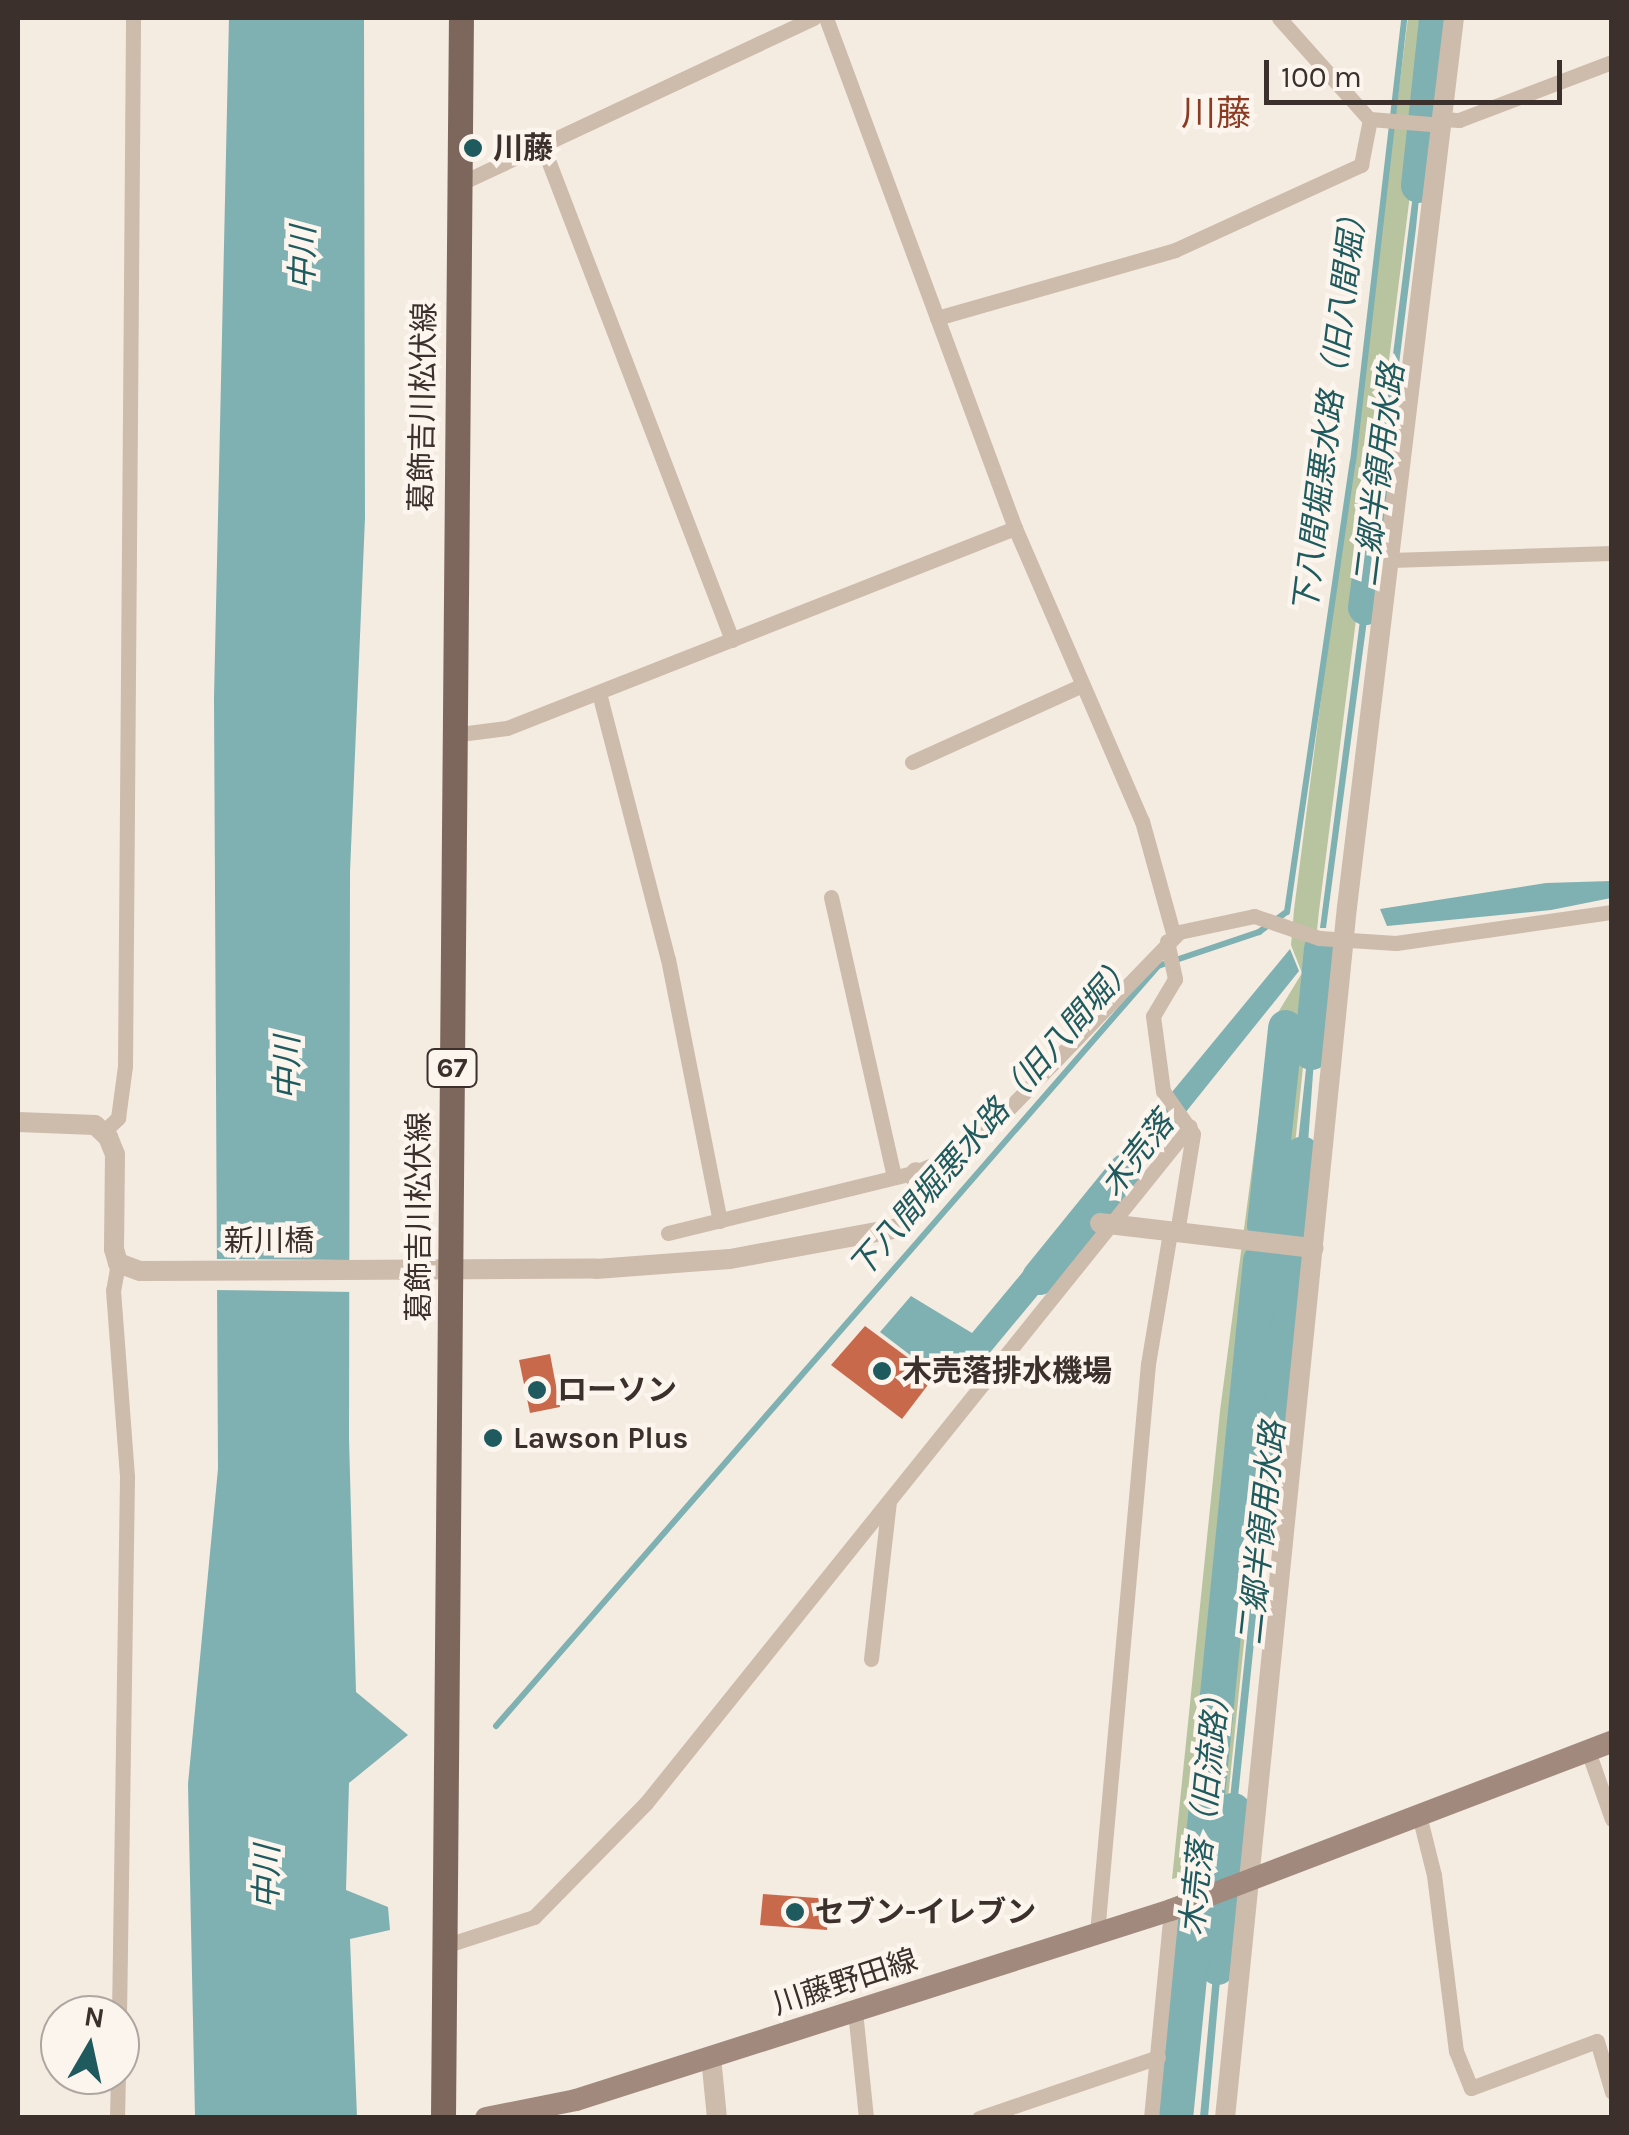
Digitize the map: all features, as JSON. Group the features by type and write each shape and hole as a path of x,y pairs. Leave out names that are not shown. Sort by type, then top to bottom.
{"main road":[{"name":"葛飾吉川松伏線","path":"443,2118 441,1946 452,1272 452,735 461,18"},
{"name":"川藤野田線","path":"486,2118 578,2109 711,2057 1241,1886 1612,1742"}],"street":[{"path":"103,1132 118,1118 125,1066 132,18"},
{"path":"459,184 814,18"},
{"path":"826,18 1014,528 1142,821 1171,939 1175,979 1153,1016 1162,1091 1190,1126 1148,1364 1097,1933"},
{"path":"1279,18 1370,120 1459,120 1612,62"},
{"path":"1224,2118 1241,1886 1314,1248 1332,939 1390,560 1428,122 1454,18"},
{"path":"938,318 1175,250 1361,165 1370,120"},
{"path":"543,147 732,640"},
{"path":"452,735 508,728 1014,528"},
{"path":"1390,560 1612,553"},
{"path":"912,762 1080,686"},
{"path":"599,693 668,958 720,1222"},
{"path":"831,896 894,1176"},
{"path":"668,1233 916,1172 953,1156 990,1128 1171,939 1254,916 1332,939 1396,943 1612,912"},
{"path":"18,1122 80,1122 103,1132 115,1154 112,1230 118,1263 113,1290 127,1478 118,1995"},
{"path":"441,1946 505,1932 534,1918 646,1804 1105,1223 1190,1126"},
{"name":"新川橋","path":"118,1263 140,1271 452,1272 730,1259 899,1228 919,1207 916,1172"},
{"path":"1105,1223 1314,1248"},
{"path":"870,1659 889,1501"},
{"path":"1588,1752 1612,1819"},
{"path":"1420,1819 1434,1875 1456,2051 1470,2088 1597,2040 1612,2092"},
{"path":"1151,2118 1174,1909"},
{"path":"855,2010 866,2118"},
{"path":"711,2057 718,2118"},
{"path":"979,2118 1158,2057"}],"green space":[{"path":"1408,18 1427,18 1418,132 1319,911 1221,1867 1172,1879 1220,1411 1271,1024 1302,973 1291,945 1294,910"}],"water":[{"name":"中川","path":"229,18 364,18 365,518 350,872 349,1439 356,1692 408,1735 349,1783 346,1890 388,1907 390,1930 350,1939 357,2117 195,2117 188,1784 218,1469 214,698"},
{"path":"1434,18 1440,18 1428,114 1422,114"},
{"path":"1420,138 1425,139 1416,228 1376,548 1369,547"},
{"path":"1368,559 1375,560 1326,928 1320,928"},
{"path":"1611,881 1611,898 1551,910 1387,926 1380,909 1546,883"},
{"path":"1290,949 1299,971 1108,1209 1078,1206"},
{"path":"1313,1004 1318,1004 1304,1199 1292,1198"},
{"path":"1052,1237 1074,1242 1076,1249 963,1385 933,1359 918,1361 880,1332 911,1296 972,1333"},
{"path":"1283,1291 1291,1296 1281,1379 1274,1378"},
{"path":"1273,1390 1280,1391 1232,1855 1224,1856"},
{"path":"1218,1921 1225,1923 1208,2117 1200,2117"}],"pier":[{"path":"213,1259 354,1260 354,1292 213,1290"}],"building":[{"name":"木売落排水機場","path":"865,1326 934,1377 902,1419 831,1365"},
{"path":"550,1354 560,1407 530,1413 519,1360"},
{"name":"セブン-イレブン","path":"763,1894 830,1899 827,1930 760,1925"}],"waterway":[{"name":"下八間堀悪水路（旧八間堀）","path":"496,1726 1158,966 1259,932 1287,912 1353,462 1404,18"},
{"name":"二郷半領用水路","path":"1418,185 1436,18"},
{"name":"二郷半領用水路","path":"1365,607 1379,500"},
{"name":"二郷半領用水路","path":"1311,1052 1321,948"},
{"name":"木売落（旧流路）","path":"1264,1225 1285,1027"},
{"name":"二郷半領用水路","path":"1274,1435 1302,1153"},
{"name":"木売落","path":"1039,1277 1126,1170"},
{"name":"木売落（旧流路）","path":"1175,2118 1260,1260"},
{"name":"二郷半領用水路","path":"1217,1967 1233,1810"}],"place":[{"name":"川藤","path":"473,148"},
{"name":"木売落排水機場","path":"882,1371"},
{"name":"ローソン","path":"537,1390"},
{"name":"Lawson Plus","path":"493,1438"},
{"name":"セブン-イレブン","path":"795,1912"}],"district":[{"name":"川藤","path":"1216,114"}]}
